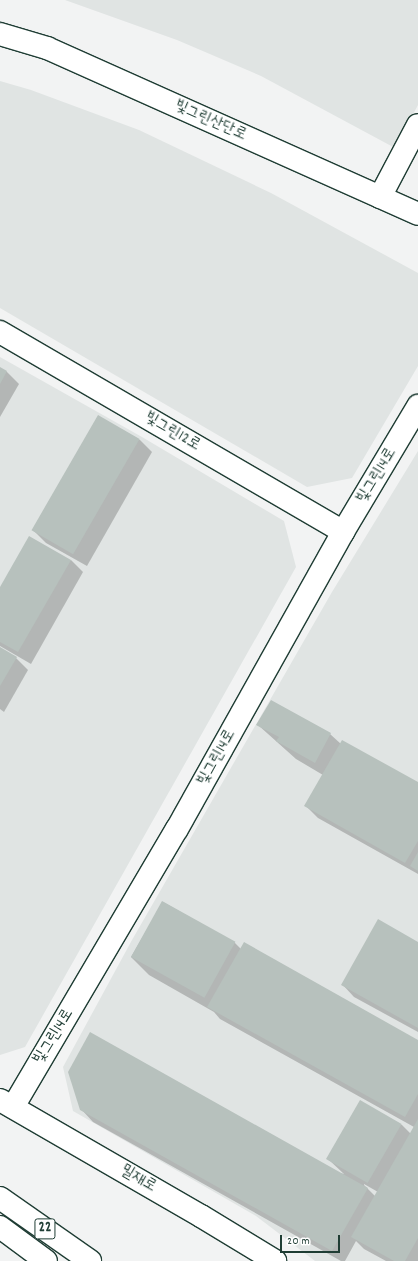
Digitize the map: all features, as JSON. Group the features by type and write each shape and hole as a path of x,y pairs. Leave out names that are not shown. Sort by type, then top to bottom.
{"street":[{"name":"빛그린산단로","path":"0,34 47,48 418,214"},
{"path":"380,197 418,125"},
{"name":"빛그린12로","path":"0,332 343,532"},
{"name":"빛그린14로","path":"6,1103 177,829 343,532 418,406"},
{"name":"밀재로","path":"6,1103 201,1216 275,1261"},
{"name":"22","path":"0,1198 90,1261"},
{"name":"22","path":"0,1227 46,1261"}],"shaded area":[{"path":"65,0 418,0 418,105 395,148 261,76 177,40"},
{"path":"0,81 31,90 139,130 271,193 418,273 418,366 352,478 307,487 0,308"},
{"path":"0,357 142,437 284,521 296,567 25,1047 0,1055"},
{"path":"418,451 418,1261 315,1261 256,1216 73,1111 63,1067 132,940 332,592"}],"building":[{"path":"0,367 7,371 0,384"},
{"path":"98,415 140,439 73,554 32,530"},
{"path":"29,536 71,560 18,652 0,642 0,587"},
{"path":"0,647 17,657 0,686"},
{"path":"271,700 331,733 315,763 276,741 279,737 256,725"},
{"path":"342,740 418,782 418,841 405,863 304,806"},
{"path":"418,852 418,871 410,866"},
{"path":"162,901 235,942 204,998 131,957"},
{"path":"378,919 418,942 418,1028 341,985"},
{"path":"244,942 418,1040 418,1094 405,1117 207,1007"},
{"path":"90,1032 368,1188 332,1251 80,1110 68,1072"},
{"path":"360,1100 402,1124 368,1183 326,1159"},
{"path":"418,1119 418,1238 405,1261 394,1261 351,1237"}]}
